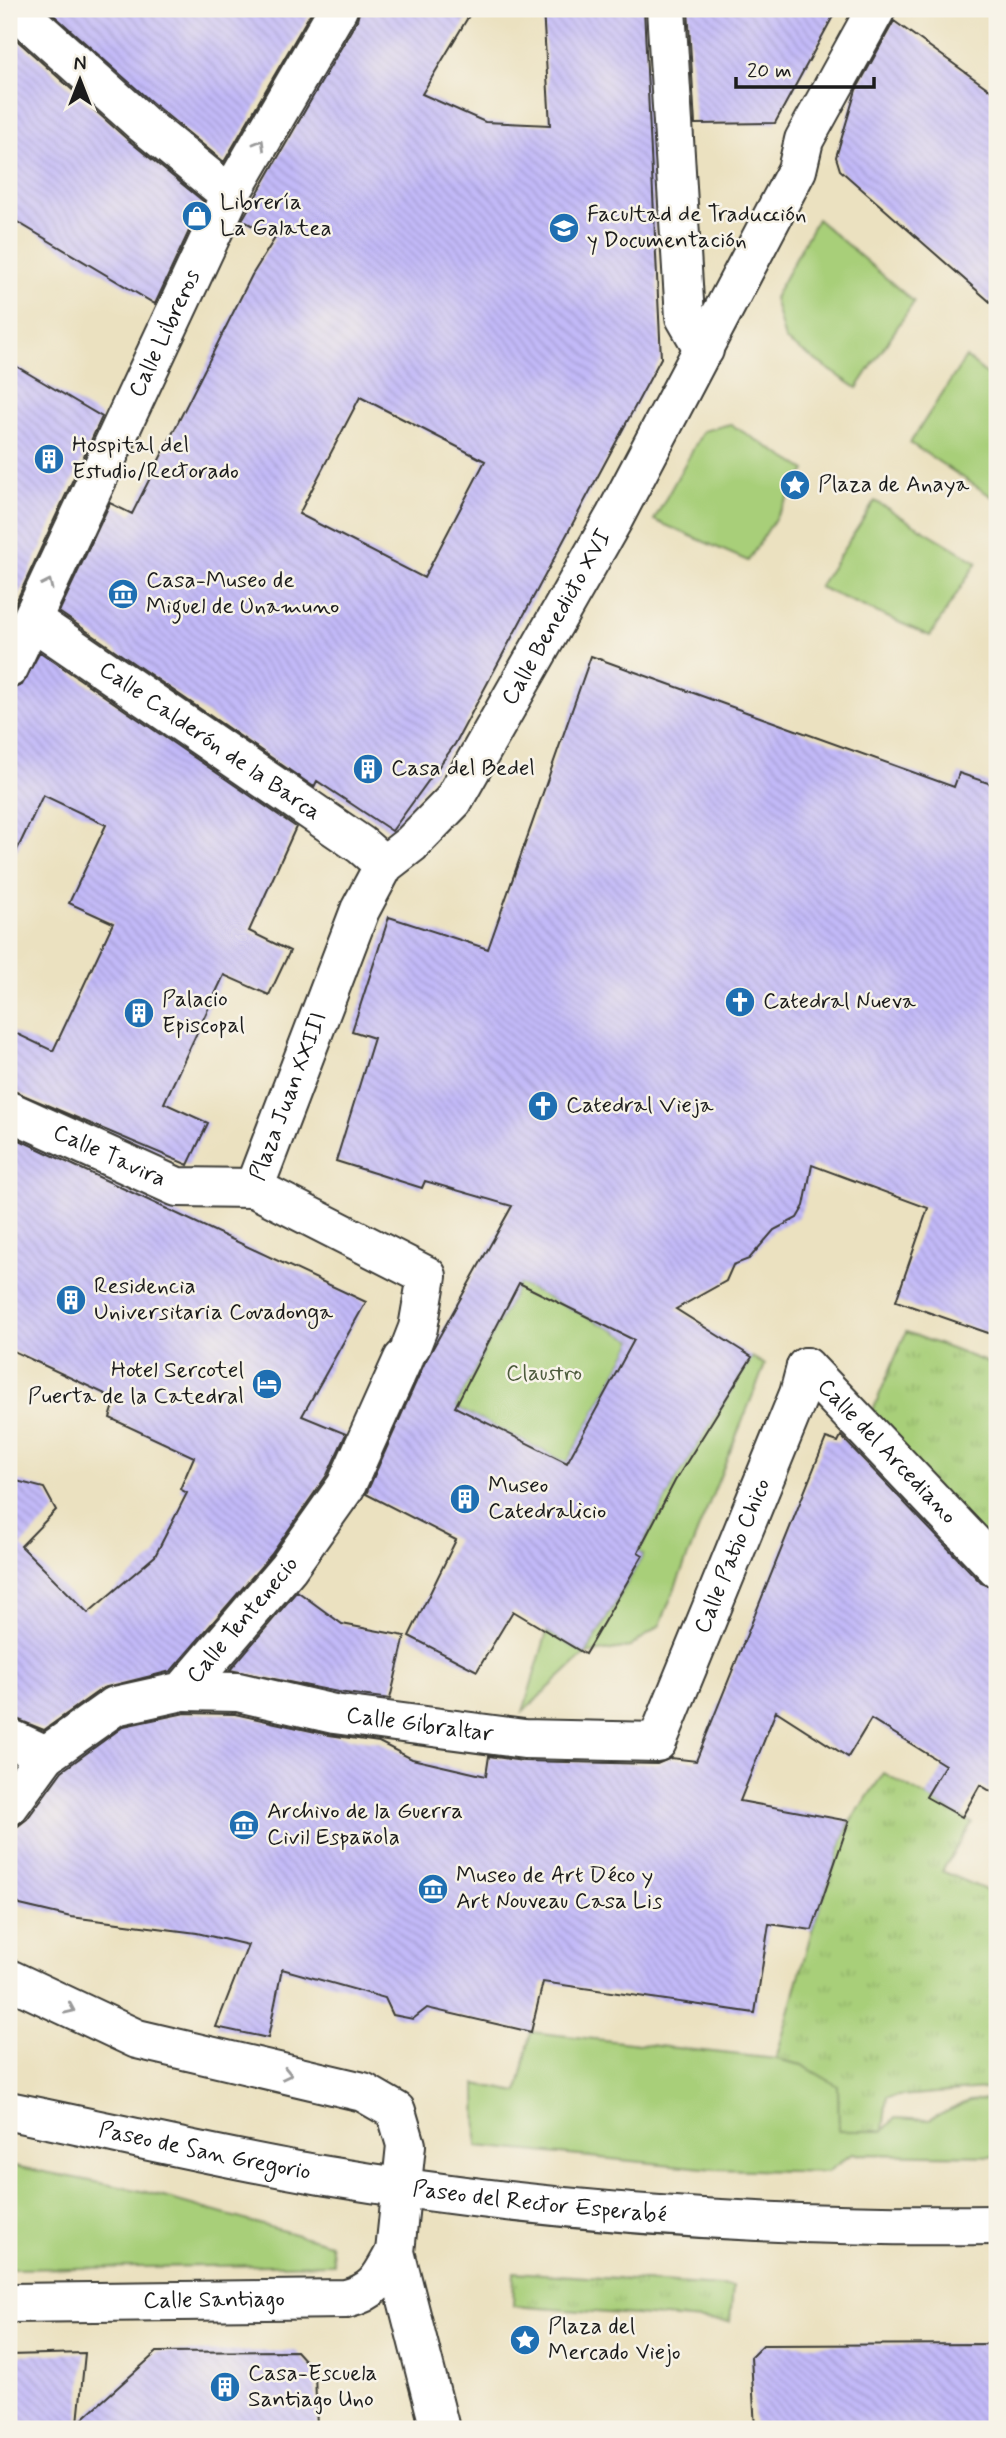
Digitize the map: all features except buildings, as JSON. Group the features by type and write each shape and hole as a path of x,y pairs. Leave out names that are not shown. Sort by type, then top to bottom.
{"street":[{"path":"15,9 143,124 230,195"},
{"name":"Calle Libreros","path":"9,668 230,195 338,9"},
{"path":"666,9 685,317 704,350"},
{"name":"Calle Benedicto XVI","path":"384,865 411,844 453,801 614,518 704,350 797,170 804,140 876,9"},
{"name":"Calle Calderón de la Barca","path":"32,620 361,845 384,865"},
{"name":"Plaza Juan XXIII","path":"384,865 360,911 254,1188 427,1276"},
{"name":"Calle Tavira","path":"9,1111 177,1188 254,1188"},
{"name":"Calle Tentenecio","path":"9,1806 46,1755 115,1706 183,1691 288,1568 346,1486 418,1328 427,1276"},
{"name":"Calle del Arcediano","path":"806,1367 997,1568"},
{"name":"Calle Patio Chico","path":"657,1742 799,1394 806,1367"},
{"name":"Calle Gibraltar","path":"183,1691 238,1692 334,1714 524,1739 657,1742"},
{"path":"9,1738 46,1755"},
{"name":"Paseo del Rector Esperabé","path":"9,1979 137,2039 363,2092 396,2111 406,2145 403,2185 559,2205 746,2220 997,2225"},
{"name":"Paseo de San Gregorio","path":"9,2111 321,2175 403,2185"},
{"path":"403,2185 395,2252 440,2429"},
{"name":"Calle Santiago","path":"9,2303 346,2300 364,2295 379,2281 395,2252"}],"green space":[{"path":"817,219 914,302 857,388 785,340 774,298"},
{"path":"966,357 997,383 997,500 910,443"},
{"path":"730,424 806,470 748,561 654,520 703,431"},
{"path":"875,501 977,562 930,636 819,587"},
{"name":"Claustro","path":"519,1283 634,1340 567,1463 455,1407"},
{"path":"906,1332 997,1366 997,1552 870,1417"},
{"path":"752,1357 765,1365 660,1625 630,1647 586,1654 643,1555 638,1552 675,1481"},
{"path":"547,1632 585,1654 523,1712"},
{"path":"884,1773 972,1823 942,1871 997,1895 997,2088 887,2097 883,2131 839,2131 802,2065 776,2059 812,1930 848,1825"},
{"path":"531,2032 776,2059 802,2065 838,2086 839,2131 883,2131 895,2118 929,2120 969,2101 997,2098 997,2156 852,2154 827,2172 714,2169 477,2146 476,2084 518,2092"},
{"path":"9,2165 146,2192 330,2244 334,2264 9,2269"},
{"path":"514,2272 733,2287 730,2322 513,2306"}],"place":[{"name":"Librería La Galatea","path":"197,216"},
{"name":"Facultad de Traducción y Documentación","path":"564,228"},
{"name":"Hospital del Estudio/Rectorado","path":"49,459"},
{"name":"Plaza de Anaya","path":"795,485"},
{"name":"Casa-Museo de Miguel de Unamuno","path":"123,594"},
{"name":"Casa del Bedel","path":"368,769"},
{"name":"Catedral Nueva","path":"740,1002"},
{"name":"Palacio Episcopal","path":"139,1013"},
{"name":"Catedral Vieja","path":"543,1106"},
{"name":"Residencia Universitaria Covadonga","path":"71,1300"},
{"name":"Hotel Sercotel Puerta de la Catedral","path":"267,1384"},
{"name":"Museo Catedralicio","path":"465,1499"},
{"name":"Archivo de la Guerra Civil Española","path":"244,1825"},
{"name":"Museo de Art Déco y Art Nouveau Casa Lis","path":"433,1889"},
{"name":"Plaza del Mercado Viejo","path":"525,2340"},
{"name":"Casa-Escuela Santiago Uno","path":"225,2387"}]}
